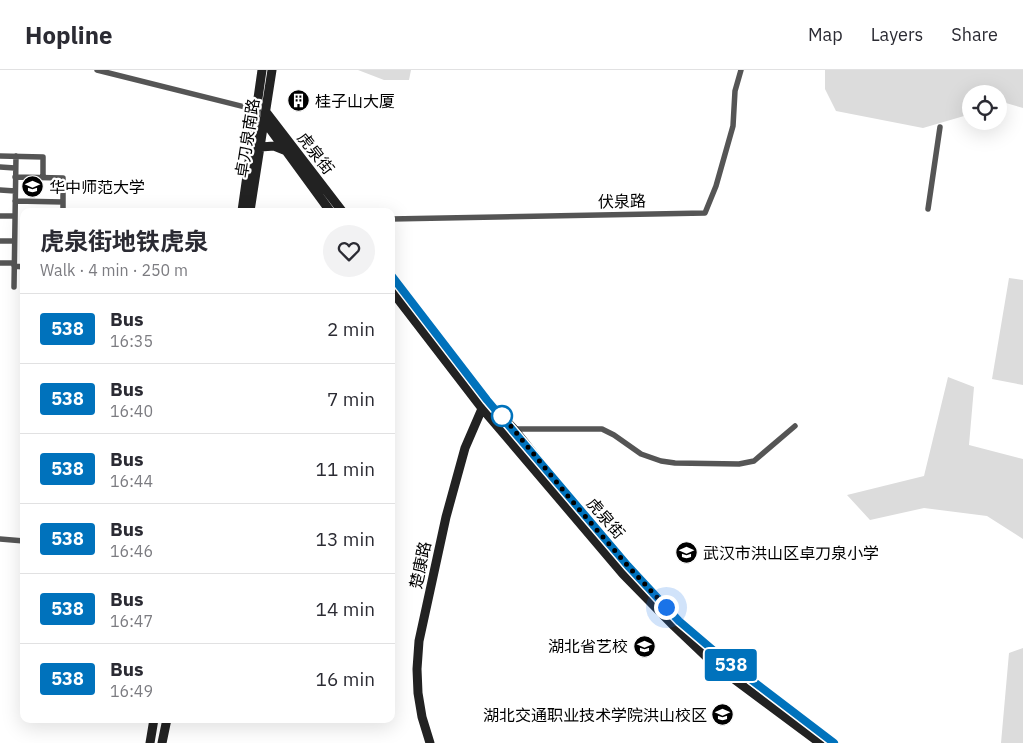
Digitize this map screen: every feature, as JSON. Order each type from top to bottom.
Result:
[{"type":"main road","name":"卓刀泉南路","points":[[251,208],[264,122],[262,111],[262,70]]},
{"type":"main road","name":"卓刀泉南路","points":[[243,208],[272,70]]},
{"type":"main road","name":"虎泉街","points":[[262,111],[340,208]]},
{"type":"main road","name":"虎泉街","points":[[264,122],[328,208]]},
{"type":"main road","points":[[261,147],[274,146],[284,150]]},
{"type":"main road","name":"虎泉街","points":[[395,281],[484,403],[514,429],[584,516],[679,621],[720,656],[834,743]]},
{"type":"main road","name":"虎泉街","points":[[395,295],[623,574],[715,665],[820,743]]},
{"type":"main road","name":"楚康路","points":[[430,743],[418,693],[416,669],[418,650],[446,517],[465,448],[484,403]]},
{"type":"main road","points":[[150,743],[153,723]]},
{"type":"main road","points":[[162,743],[166,723]]},
{"type":"street","points":[[97,70],[262,111]]},
{"type":"street","name":"伏泉路","points":[[395,219],[705,213],[716,186],[733,126],[736,87],[741,70]]},
{"type":"street","points":[[928,209],[940,127]]},
{"type":"street","points":[[0,156],[43,157],[43,177]]},
{"type":"street","points":[[14,287],[16,156]]},
{"type":"street","points":[[0,167],[15,168]]},
{"type":"street","points":[[15,177],[63,178],[63,208]]},
{"type":"street","points":[[0,190],[15,191]]},
{"type":"street","points":[[15,201],[63,202]]},
{"type":"street","points":[[0,216],[15,216]]},
{"type":"street","points":[[0,241],[14,241]]},
{"type":"street","points":[[0,263],[20,266]]},
{"type":"street","points":[[514,429],[602,429],[641,454],[662,461],[738,464],[754,461],[795,426]]},
{"type":"street","points":[[0,539],[20,540]]},
{"type":"shaded area","points":[[358,70],[411,70],[409,80],[384,80]]},
{"type":"shaded area","points":[[825,70],[1023,70],[1023,108],[1007,103],[1007,85],[962,85],[962,117],[923,128],[836,111],[825,89]]},
{"type":"shaded area","points":[[1009,278],[1023,280],[1023,385],[992,379]]},
{"type":"shaded area","points":[[948,377],[974,387],[969,445],[1023,459],[1023,539],[987,516],[924,508],[870,520],[847,495],[924,476]]},
{"type":"shaded area","points":[[1023,648],[1023,743],[1001,743],[1009,653]]},
{"type":"bus line","name":"538","points":[[395,280],[487,400],[514,429],[628,566],[679,621],[720,656],[834,743]]},
{"type":"place","name":"桂子山大厦","points":[[299,101]]},
{"type":"place","name":"华中师范大学","points":[[33,187]]},
{"type":"place","name":"武汉市洪山区卓刀泉小学","points":[[687,553]]},
{"type":"place","name":"湖北省艺校","points":[[644,646]]},
{"type":"place","name":"湖北交通职业技术学院洪山校区","points":[[723,715]]},
{"type":"route","points":[[502,416],[501,414],[572,501],[666,607]]}]
